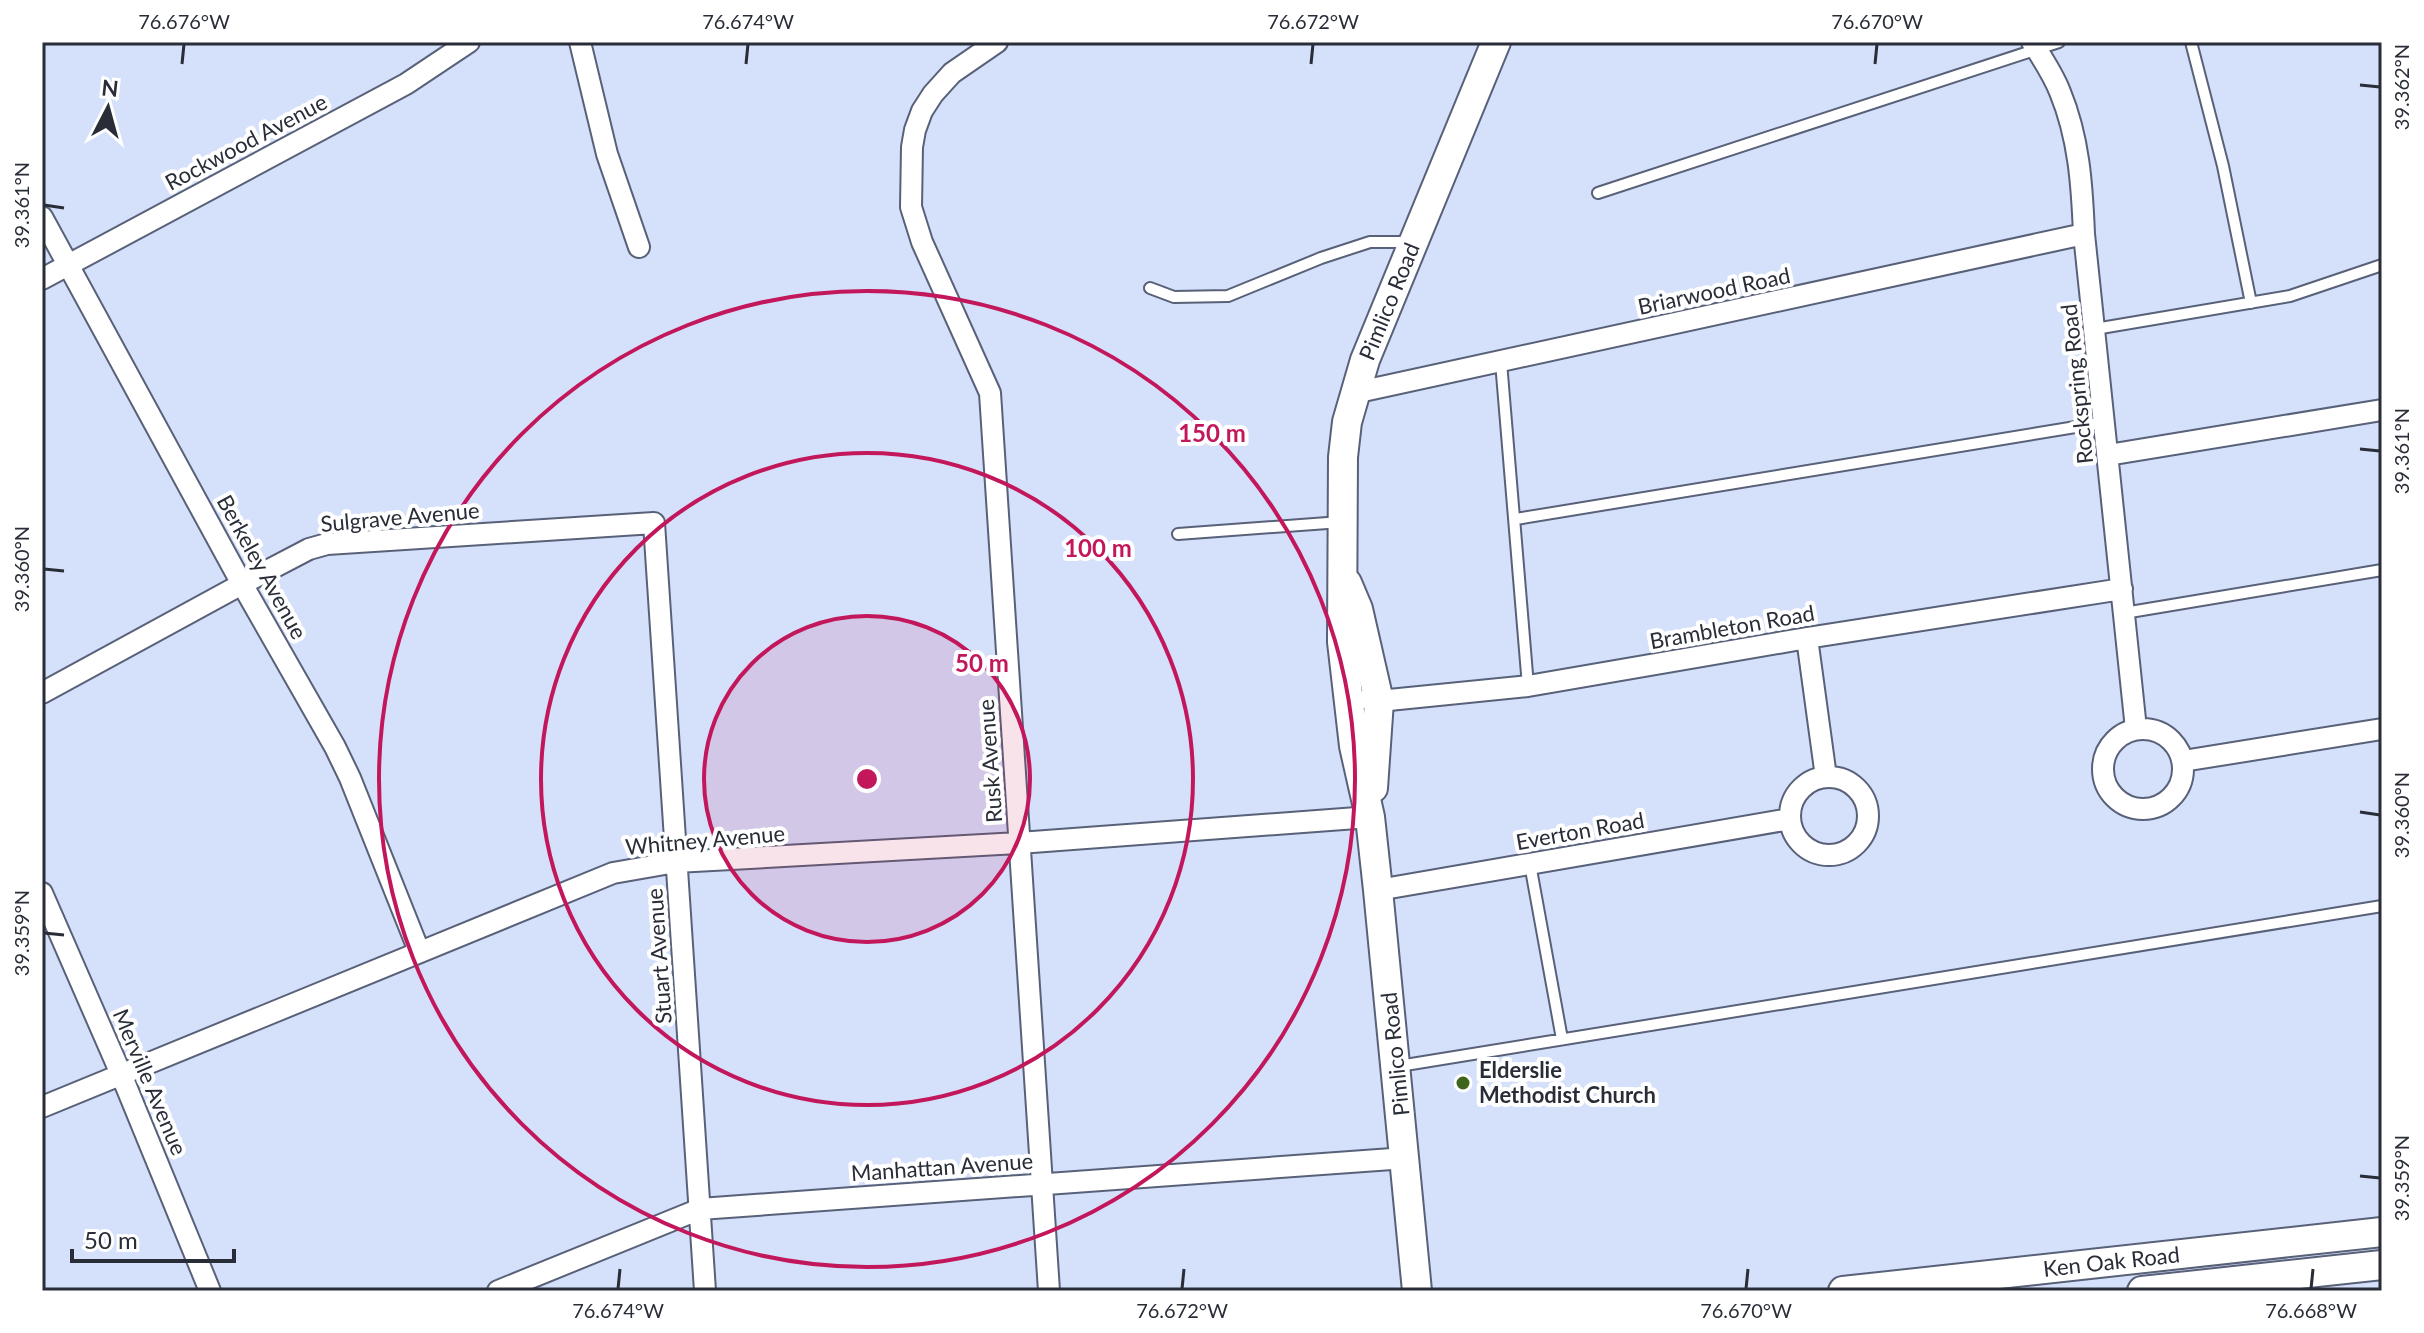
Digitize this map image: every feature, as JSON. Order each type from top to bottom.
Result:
[{"type":"street","name":"Rockwood Avenue","points":[[42,279],[406,84],[469,42]]},
{"type":"street","points":[[580,42],[607,154],[639,247]]},
{"type":"street","name":"Rusk Avenue","points":[[997,42],[952,73],[928,103],[915,130],[910,172],[911,207],[922,242],[990,393],[1049,1291]]},
{"type":"street","name":"Pimlico Road","points":[[1417,1291],[1370,817],[1354,746],[1341,628],[1343,457],[1354,393],[1496,42]]},
{"type":"street","name":"Rockspring Road","points":[[2035,46],[2059,88],[2076,143],[2081,172],[2084,234],[2136,729]]},
{"type":"street","name":"Berkeley Avenue","points":[[42,217],[350,778],[419,951]]},
{"type":"street","name":"Briarwood Road","points":[[1354,393],[2084,234]]},
{"type":"street","points":[[2108,455],[2382,410]]},
{"type":"street","name":"Sulgrave Avenue","points":[[42,693],[242,584],[309,549],[327,544],[654,523]]},
{"type":"street","name":"Stuart Avenue","points":[[654,523],[705,1291]]},
{"type":"street","name":"Pimlico Road","points":[[1344,576],[1358,609],[1379,701],[1370,817]]},
{"type":"street","name":"Brambleton Road","points":[[1349,695],[1379,701],[1528,686],[1807,638],[2122,589]]},
{"type":"street","points":[[1807,638],[1826,777]]},
{"type":"street","points":[[2136,729],[2167,736],[2176,744],[2183,761],[2182,782],[2175,794],[2165,804],[2150,809],[2124,805],[2106,786],[2103,774],[2104,758],[2118,738],[2136,729]]},
{"type":"street","points":[[2183,761],[2382,729]]},
{"type":"street","points":[[1826,777],[1849,782],[1864,797],[1868,813],[1868,824],[1861,839],[1845,852],[1828,855],[1812,851],[1800,842],[1790,819],[1793,801],[1802,788],[1813,780],[1826,777]]},
{"type":"street","name":"Whitney Avenue","points":[[42,1107],[613,873],[676,862],[1019,843],[1370,817]]},
{"type":"street","name":"Everton Road","points":[[1378,890],[1790,819]]},
{"type":"street","name":"Merville Avenue","points":[[42,893],[210,1291]]},
{"type":"street","name":"Manhattan Avenue","points":[[498,1291],[700,1209],[1406,1158]]},
{"type":"street","name":"Ken Oak Road","points":[[1843,1291],[2382,1232]]},
{"type":"street","name":"Ken Oak Road","points":[[2142,1291],[2382,1265]]},
{"type":"lane","points":[[1598,193],[2035,46],[2059,42]]},
{"type":"lane","points":[[2191,42],[2223,166],[2251,303]]},
{"type":"lane","points":[[1150,288],[1174,297],[1228,296],[1321,258],[1370,242],[1413,242]]},
{"type":"lane","points":[[2095,329],[2290,296],[2382,265]]},
{"type":"lane","points":[[1501,362],[1528,686]]},
{"type":"lane","points":[[1516,519],[2106,422]]},
{"type":"lane","points":[[1178,534],[1343,522]]},
{"type":"lane","points":[[2124,613],[2382,570]]},
{"type":"lane","points":[[1530,864],[1562,1039]]},
{"type":"lane","points":[[1397,1066],[2382,906]]},
{"type":"place","name":"Elderslie Methodist Church","points":[[1463,1083]]}]
